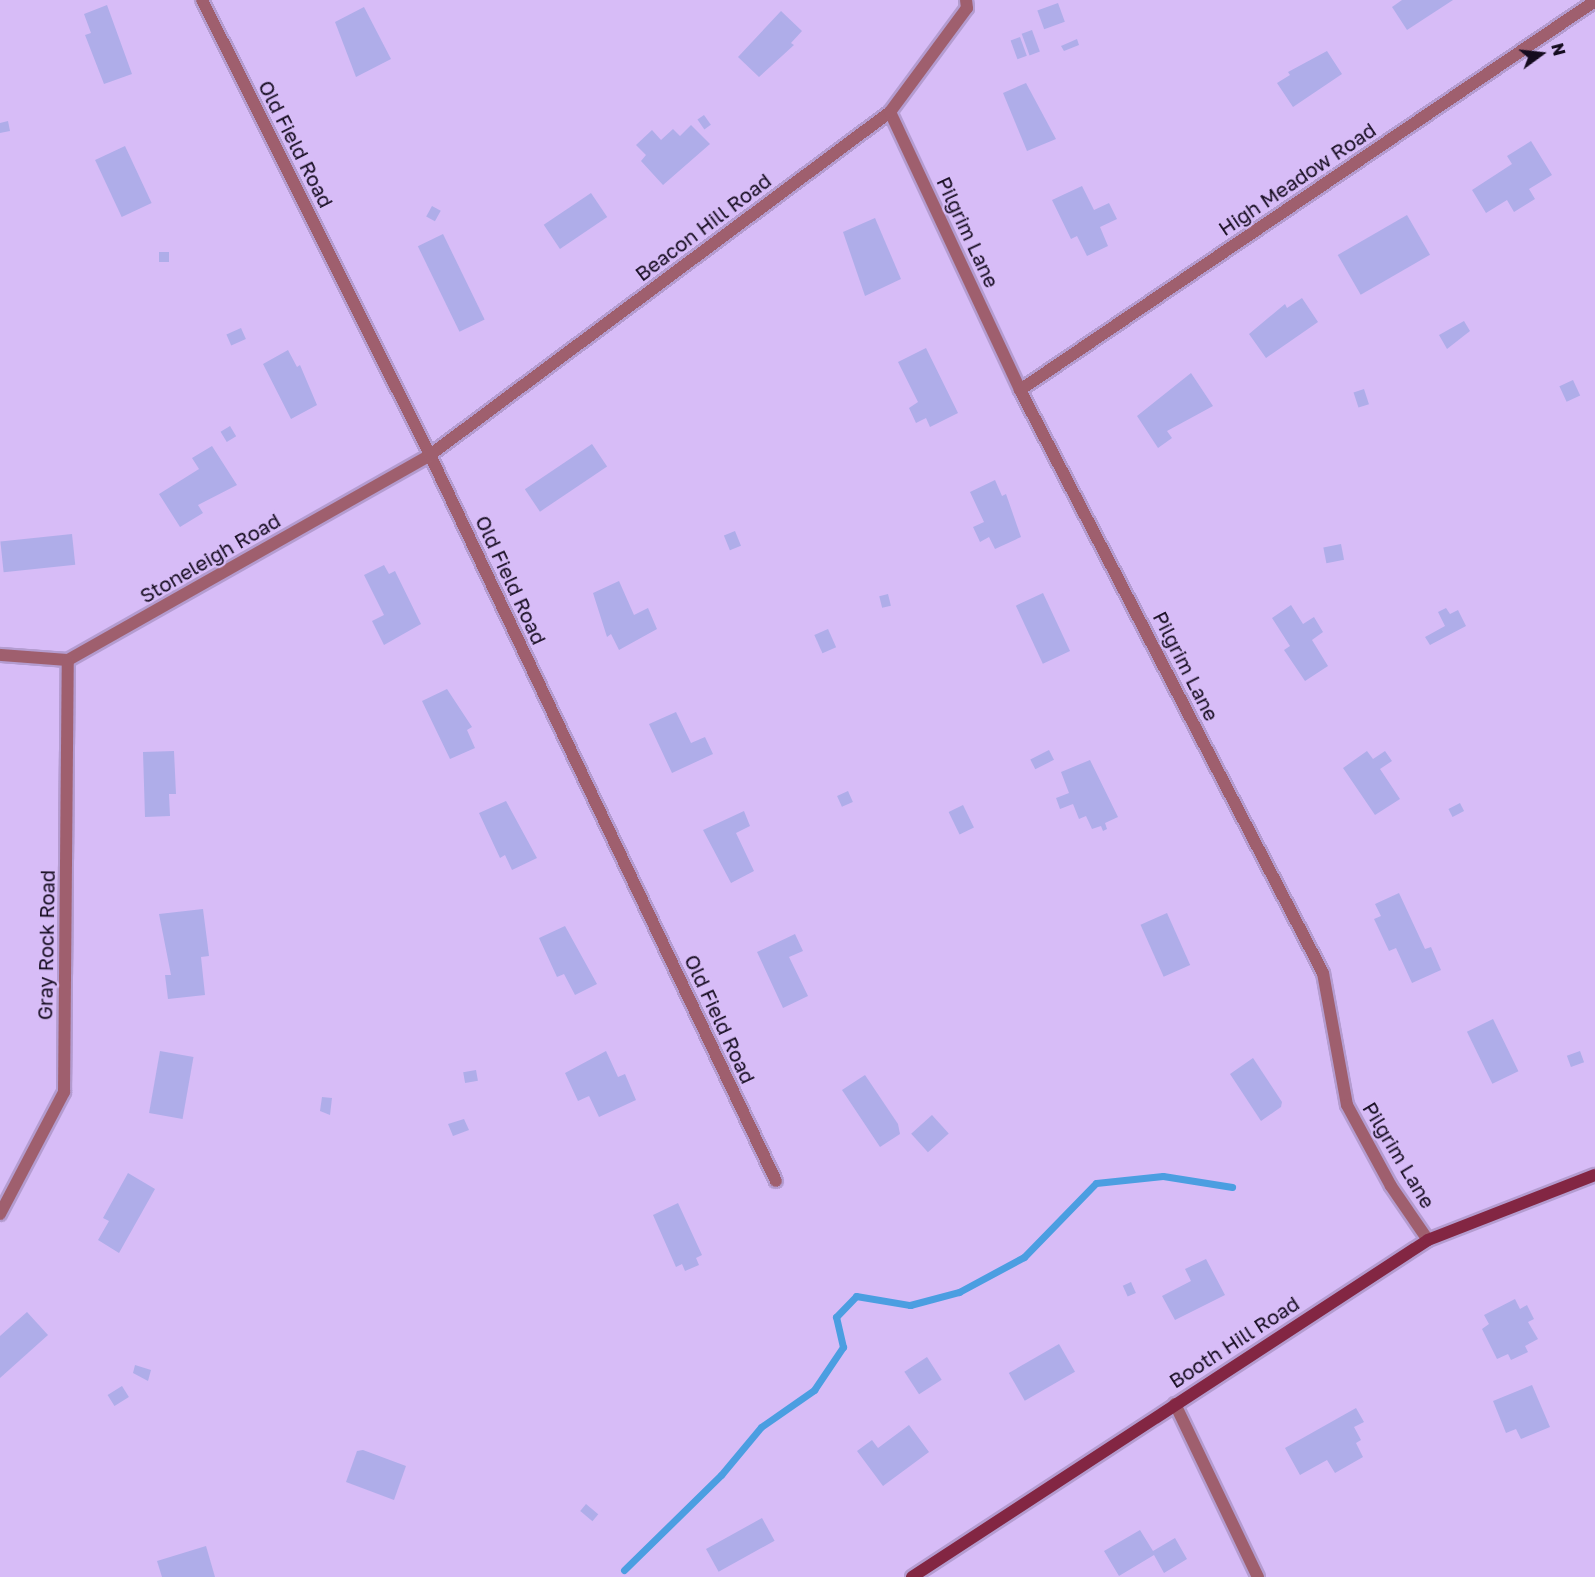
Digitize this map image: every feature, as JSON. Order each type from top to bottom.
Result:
[{"type":"street","name":"Old Field Road","points":[[202,0],[430,455],[776,1181]]},
{"type":"street","name":"Beacon Hill Road","points":[[430,455],[890,112],[967,8],[966,0]]},
{"type":"street","name":"High Meadow Road","points":[[1020,390],[1595,1]]},
{"type":"street","name":"Pilgrim Lane","points":[[890,112],[1020,390],[1323,973],[1347,1106],[1391,1186],[1428,1240]]},
{"type":"street","name":"Stoneleigh Road","points":[[68,660],[430,455]]},
{"type":"street","points":[[0,655],[68,660]]},
{"type":"street","name":"Gray Rock Road","points":[[0,1214],[64,1092],[68,660]]},
{"type":"street","name":"Booth Hill Road","points":[[912,1577],[1428,1240],[1595,1175]]},
{"type":"street","points":[[1175,1404],[1258,1577]]},
{"type":"building","points":[[1402,0],[1453,0],[1407,30],[1392,7]]},
{"type":"building","points":[[1058,3],[1065,22],[1044,29],[1037,11]]},
{"type":"building","points":[[107,5],[132,74],[104,84],[85,35],[91,33],[84,14]]},
{"type":"building","points":[[364,7],[391,59],[356,77],[335,22]]},
{"type":"building","points":[[781,11],[802,31],[791,43],[794,45],[759,77],[738,57]]},
{"type":"building","points":[[1032,30],[1040,52],[1030,55],[1022,34]]},
{"type":"building","points":[[1020,37],[1027,56],[1017,59],[1011,40]]},
{"type":"building","points":[[1077,39],[1079,45],[1064,51],[1061,46]]},
{"type":"building","points":[[1327,51],[1342,74],[1293,107],[1277,83],[1290,75],[1288,72]]},
{"type":"building","points":[[1026,83],[1056,139],[1027,151],[1003,93]]},
{"type":"building","points":[[704,115],[711,125],[704,129],[697,120]]},
{"type":"building","points":[[8,121],[10,131],[0,133],[0,123]]},
{"type":"building","points":[[691,125],[710,144],[663,185],[641,161],[646,155],[636,145],[652,130],[661,140],[673,129],[680,136]]},
{"type":"building","points":[[1531,141],[1552,175],[1529,189],[1535,199],[1514,212],[1507,200],[1486,213],[1472,190],[1512,164],[1507,156]]},
{"type":"building","points":[[125,146],[152,203],[122,217],[95,160]]},
{"type":"building","points":[[1082,186],[1094,210],[1109,203],[1117,219],[1100,227],[1108,246],[1087,256],[1077,236],[1071,239],[1052,200]]},
{"type":"building","points":[[591,193],[607,217],[560,249],[544,225]]},
{"type":"building","points":[[432,206],[441,211],[435,221],[426,216]]},
{"type":"building","points":[[1407,215],[1430,255],[1361,295],[1338,255]]},
{"type":"building","points":[[875,218],[901,279],[865,296],[843,232]]},
{"type":"building","points":[[443,234],[485,319],[459,332],[418,246]]},
{"type":"building","points":[[159,252],[169,252],[169,262],[159,262]]},
{"type":"building","points":[[1302,298],[1318,322],[1266,358],[1249,334],[1285,304],[1287,308]]},
{"type":"building","points":[[1464,321],[1470,331],[1447,349],[1439,335]]},
{"type":"building","points":[[241,328],[246,339],[231,345],[226,335]]},
{"type":"building","points":[[926,348],[958,413],[930,427],[926,418],[916,423],[909,408],[918,402],[898,362]]},
{"type":"building","points":[[288,350],[297,367],[300,365],[317,405],[291,419],[263,364]]},
{"type":"building","points":[[1191,373],[1213,406],[1167,431],[1172,438],[1158,448],[1137,416]]},
{"type":"building","points":[[1573,380],[1580,395],[1567,402],[1559,386]]},
{"type":"building","points":[[1364,389],[1369,404],[1358,408],[1354,392]]},
{"type":"building","points":[[230,426],[236,436],[227,442],[221,432]]},
{"type":"building","points":[[592,444],[607,466],[540,512],[525,489]]},
{"type":"building","points":[[212,446],[237,485],[198,505],[203,513],[180,527],[159,494],[199,469],[192,458]]},
{"type":"building","points":[[995,480],[1002,496],[1006,494],[1021,537],[995,549],[989,537],[980,542],[973,527],[984,522],[970,492]]},
{"type":"building","points":[[735,531],[741,546],[730,550],[724,535]]},
{"type":"building","points":[[72,534],[75,565],[4,572],[0,542]]},
{"type":"building","points":[[1341,544],[1344,560],[1326,563],[1323,547]]},
{"type":"building","points":[[384,565],[389,574],[395,571],[421,624],[384,645],[372,621],[384,615],[364,575]]},
{"type":"building","points":[[619,581],[634,615],[648,608],[657,629],[619,650],[611,634],[607,637],[593,593]]},
{"type":"building","points":[[1043,593],[1070,651],[1043,664],[1016,606]]},
{"type":"building","points":[[888,594],[891,606],[882,608],[879,596]]},
{"type":"building","points":[[1291,605],[1303,624],[1314,617],[1323,632],[1312,640],[1328,666],[1305,681],[1284,650],[1290,646],[1272,618]]},
{"type":"building","points":[[1446,608],[1450,614],[1458,610],[1466,626],[1430,645],[1425,637],[1445,626],[1438,612]]},
{"type":"building","points":[[828,629],[836,647],[822,653],[814,635]]},
{"type":"building","points":[[447,689],[472,727],[467,730],[475,748],[450,759],[422,701]]},
{"type":"building","points":[[676,712],[691,743],[705,737],[713,754],[672,773],[649,724]]},
{"type":"building","points":[[1049,750],[1054,760],[1035,769],[1030,760]]},
{"type":"building","points":[[174,751],[176,794],[169,794],[170,816],[145,817],[143,752]]},
{"type":"building","points":[[1367,751],[1373,759],[1385,751],[1392,761],[1380,769],[1400,799],[1375,815],[1343,768]]},
{"type":"building","points":[[1090,760],[1118,817],[1105,823],[1107,829],[1103,831],[1101,826],[1092,829],[1086,816],[1079,819],[1073,804],[1060,809],[1056,798],[1069,793],[1061,772]]},
{"type":"building","points":[[848,791],[853,802],[842,807],[837,796]]},
{"type":"building","points":[[506,801],[537,858],[512,870],[505,855],[500,858],[479,813]]},
{"type":"building","points":[[1460,803],[1464,811],[1453,817],[1448,809]]},
{"type":"building","points":[[963,805],[974,827],[960,834],[949,812]]},
{"type":"building","points":[[744,811],[750,826],[736,833],[754,871],[731,883],[703,830]]},
{"type":"building","points":[[1399,893],[1425,949],[1431,947],[1441,970],[1412,983],[1396,948],[1389,951],[1374,919],[1381,916],[1375,904]]},
{"type":"building","points":[[203,909],[209,956],[201,957],[205,995],[168,999],[165,975],[171,975],[159,914]]},
{"type":"building","points":[[1167,913],[1190,965],[1164,977],[1141,925]]},
{"type":"building","points":[[565,926],[597,984],[575,995],[564,974],[557,977],[539,938]]},
{"type":"building","points":[[795,934],[803,951],[789,957],[808,996],[783,1008],[757,952]]},
{"type":"building","points":[[1493,1019],[1518,1071],[1492,1084],[1467,1032]]},
{"type":"building","points":[[160,1051],[193,1057],[183,1119],[149,1113]]},
{"type":"building","points":[[606,1051],[618,1077],[625,1074],[636,1100],[599,1117],[589,1096],[578,1101],[565,1073]]},
{"type":"building","points":[[1580,1051],[1584,1062],[1571,1067],[1567,1056]]},
{"type":"building","points":[[1253,1058],[1282,1102],[1281,1107],[1261,1121],[1230,1074]]},
{"type":"building","points":[[476,1070],[478,1081],[465,1083],[463,1072]]},
{"type":"building","points":[[865,1075],[898,1124],[900,1134],[880,1147],[842,1090]]},
{"type":"building","points":[[322,1097],[332,1098],[330,1115],[320,1111]]},
{"type":"building","points":[[932,1115],[949,1134],[928,1152],[911,1134]]},
{"type":"building","points":[[464,1119],[469,1130],[453,1136],[448,1124]]},
{"type":"building","points":[[128,1173],[155,1189],[119,1253],[98,1240],[109,1221],[103,1218]]},
{"type":"building","points":[[678,1203],[702,1255],[696,1258],[699,1265],[685,1271],[682,1264],[676,1267],[653,1215]]},
{"type":"building","points":[[1206,1259],[1225,1295],[1175,1320],[1162,1296],[1191,1281],[1185,1269]]},
{"type":"building","points":[[1131,1282],[1136,1293],[1128,1297],[1123,1286]]},
{"type":"building","points":[[1515,1299],[1520,1309],[1527,1305],[1534,1319],[1528,1322],[1538,1339],[1525,1346],[1528,1352],[1511,1360],[1508,1354],[1497,1359],[1482,1329],[1489,1324],[1484,1315]]},
{"type":"building","points":[[27,1312],[48,1335],[0,1378],[0,1336]]},
{"type":"building","points":[[1059,1344],[1075,1372],[1025,1401],[1009,1373]]},
{"type":"building","points":[[927,1357],[942,1380],[919,1394],[904,1372]]},
{"type":"building","points":[[135,1365],[151,1370],[148,1381],[133,1373]]},
{"type":"building","points":[[1532,1385],[1550,1427],[1521,1439],[1516,1429],[1506,1433],[1493,1401]]},
{"type":"building","points":[[122,1386],[129,1397],[114,1406],[108,1395]]},
{"type":"building","points":[[1356,1408],[1364,1422],[1354,1427],[1361,1440],[1356,1443],[1363,1457],[1335,1473],[1327,1460],[1300,1475],[1285,1448]]},
{"type":"building","points":[[909,1425],[929,1452],[883,1486],[857,1451],[872,1440],[878,1448]]},
{"type":"building","points":[[363,1450],[406,1466],[394,1500],[346,1482],[357,1451]]},
{"type":"building","points":[[586,1504],[598,1514],[592,1521],[580,1511]]},
{"type":"building","points":[[762,1518],[775,1541],[719,1572],[706,1549]]},
{"type":"building","points":[[1140,1530],[1153,1551],[1175,1538],[1187,1559],[1164,1573],[1154,1555],[1119,1576],[1104,1551]]},
{"type":"building","points":[[206,1546],[215,1577],[162,1577],[157,1561]]},
{"type":"waterway","points":[[624,1570],[721,1475],[761,1427],[814,1390],[843,1347],[836,1317],[856,1296],[910,1305],[959,1292],[1024,1257],[1096,1183],[1163,1176],[1232,1187]]}]
